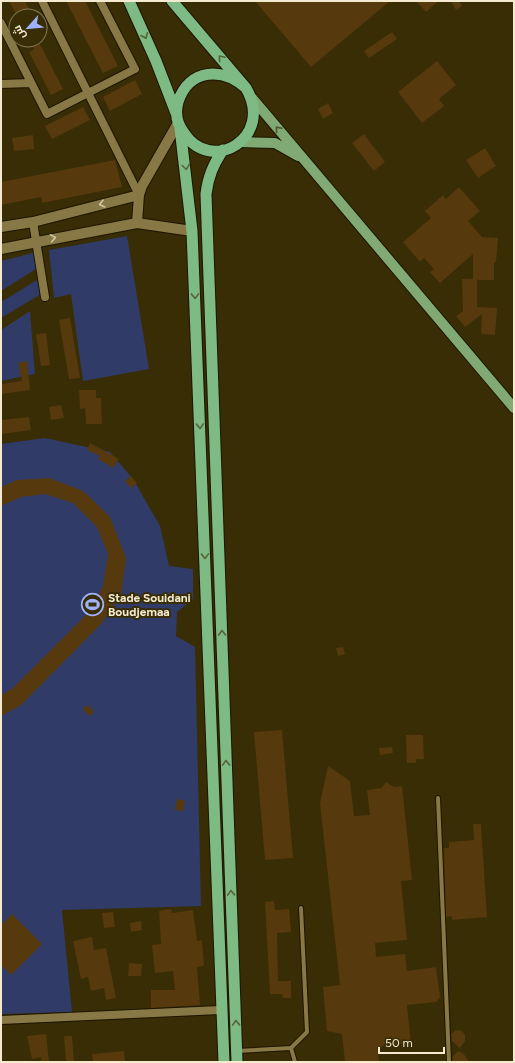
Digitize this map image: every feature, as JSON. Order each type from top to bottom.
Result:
[{"type":"highway","points":[[129,1],[156,61],[178,122],[187,139],[198,147],[210,151],[223,150],[240,142],[248,133],[253,122],[254,110],[252,98],[246,88],[172,1]]},
{"type":"highway","points":[[224,1062],[220,1010],[192,232],[178,122],[178,103],[183,91],[191,82],[201,76],[213,73],[226,74],[237,80],[246,88]]},
{"type":"highway","points":[[223,150],[214,163],[208,177],[206,194],[237,1056]]},
{"type":"main road","points":[[252,98],[514,408]]},
{"type":"main road","points":[[240,142],[275,144],[304,158]]},
{"type":"street","points":[[42,1],[139,195]]},
{"type":"street","points":[[1,23],[47,114],[135,69],[100,1]]},
{"type":"street","points":[[1,84],[31,83]]},
{"type":"street","points":[[137,223],[139,195],[142,186],[178,122]]},
{"type":"street","points":[[1,227],[33,222],[139,195]]},
{"type":"street","points":[[33,222],[45,297]]},
{"type":"street","points":[[1,249],[137,223],[192,232]]},
{"type":"street","points":[[1,1020],[220,1010]]},
{"type":"lane","points":[[438,798],[449,1062]]},
{"type":"lane","points":[[237,1056],[291,1048],[308,1032],[301,908]]},
{"type":"lane","points":[[291,1048],[295,1062]]},
{"type":"shaded area","points":[[127,236],[149,369],[83,381],[71,294],[54,298],[49,250]]},
{"type":"shaded area","points":[[37,252],[39,267],[1,291],[1,261]]},
{"type":"shaded area","points":[[37,280],[41,294],[1,318],[1,302]]},
{"type":"shaded area","points":[[30,311],[35,374],[1,381],[1,330]]},
{"type":"shaded area","points":[[45,438],[110,452],[133,479],[160,526],[169,566],[193,569],[193,599],[177,612],[176,636],[195,647],[201,906],[62,910],[72,1012],[1,1014],[1,444]]},
{"type":"building","points":[[9,1],[25,1],[29,8],[13,8]]},
{"type":"building","points":[[66,1],[85,1],[118,66],[103,73]]},
{"type":"building","points":[[255,1],[390,1],[311,67]]},
{"type":"building","points":[[416,1],[438,1],[426,12]]},
{"type":"building","points":[[451,1],[459,1],[462,6],[456,10]]},
{"type":"building","points":[[392,32],[397,39],[369,58],[364,51]]},
{"type":"building","points":[[42,48],[63,89],[51,95],[29,52],[34,49]]},
{"type":"building","points":[[437,61],[456,85],[439,99],[444,106],[422,123],[398,92]]},
{"type":"building","points":[[135,80],[142,94],[110,111],[103,97]]},
{"type":"building","points":[[328,103],[333,113],[323,119],[318,109]]},
{"type":"building","points":[[83,107],[90,120],[52,139],[45,126]]},
{"type":"building","points":[[364,134],[385,162],[374,171],[352,143]]},
{"type":"building","points":[[33,135],[34,149],[14,151],[12,138]]},
{"type":"building","points":[[485,148],[496,166],[478,178],[466,160]]},
{"type":"building","points":[[115,160],[122,187],[42,203],[41,197],[1,205],[1,182]]},
{"type":"building","points":[[459,187],[480,211],[468,221],[482,237],[498,238],[496,262],[494,262],[494,280],[477,280],[477,307],[497,308],[495,335],[481,334],[482,314],[465,327],[456,316],[463,311],[462,279],[473,279],[473,254],[440,283],[430,272],[434,269],[424,258],[420,262],[403,242],[431,218],[425,211],[443,195],[446,199]]},
{"type":"building","points":[[70,318],[80,378],[69,379],[59,320]]},
{"type":"building","points":[[46,333],[50,365],[41,366],[36,334]]},
{"type":"building","points":[[27,361],[30,390],[1,394],[1,384],[22,381],[18,363]]},
{"type":"building","points":[[79,390],[96,390],[96,398],[101,398],[102,424],[86,424],[85,408],[80,409]]},
{"type":"building","points":[[61,405],[64,418],[51,420],[49,407]]},
{"type":"building","points":[[29,417],[31,430],[1,434],[1,420]]},
{"type":"building","points":[[90,443],[119,459],[113,468],[98,459],[100,456],[87,450]]},
{"type":"building","points":[[131,476],[137,483],[131,488],[125,481]]},
{"type":"building","points":[[49,478],[83,491],[110,517],[126,558],[121,595],[100,625],[21,705],[1,716],[1,695],[12,689],[90,611],[103,586],[108,554],[97,527],[73,503],[45,494],[21,497],[1,506],[1,487],[17,480]]},
{"type":"building","points":[[343,647],[345,654],[338,656],[336,648]]},
{"type":"building","points":[[88,705],[94,712],[89,716],[83,709]]},
{"type":"building","points":[[282,730],[293,858],[265,860],[254,732]]},
{"type":"building","points":[[406,735],[423,735],[424,759],[416,759],[416,763],[407,763]]},
{"type":"building","points":[[392,747],[393,753],[380,755],[379,748]]},
{"type":"building","points":[[328,766],[350,781],[354,816],[370,815],[367,790],[382,788],[386,782],[394,787],[402,786],[412,880],[401,881],[407,940],[375,943],[376,957],[405,954],[407,971],[436,967],[440,997],[436,1002],[407,1005],[411,1043],[377,1047],[379,1062],[345,1062],[342,1034],[327,1031],[323,987],[340,985],[320,803]]},
{"type":"building","points":[[177,799],[185,801],[183,811],[175,810]]},
{"type":"building","points":[[473,824],[481,824],[487,917],[452,920],[452,916],[446,917],[444,848],[449,848],[449,842],[474,840]]},
{"type":"building","points":[[274,901],[275,910],[289,909],[291,932],[277,933],[278,981],[291,981],[291,998],[283,998],[282,994],[270,994],[265,902]]},
{"type":"building","points":[[171,909],[172,913],[193,910],[197,941],[202,940],[204,966],[197,967],[200,1005],[151,1008],[151,990],[175,990],[173,971],[155,973],[152,945],[161,944],[159,911]]},
{"type":"building","points":[[113,912],[115,927],[104,928],[102,913]]},
{"type":"building","points":[[12,914],[42,944],[11,975],[1,965],[1,925]]},
{"type":"building","points":[[141,921],[142,930],[131,932],[130,923]]},
{"type":"building","points":[[92,937],[94,950],[106,948],[116,998],[106,1000],[104,988],[91,991],[88,977],[81,979],[73,941]]},
{"type":"building","points":[[129,963],[142,964],[141,976],[128,976]]},
{"type":"building","points":[[456,1030],[462,1031],[465,1035],[465,1041],[460,1048],[452,1041],[451,1034]]},
{"type":"building","points":[[46,1034],[49,1062],[42,1062],[41,1057],[32,1059],[27,1036]]},
{"type":"building","points":[[64,1036],[72,1036],[74,1062],[66,1062]]},
{"type":"building","points":[[124,1051],[125,1062],[93,1062],[92,1054]]},
{"type":"building","points":[[458,1051],[464,1054],[469,1062],[452,1062],[453,1056]]},
{"type":"place","name":"Stade Souidani Boudjemaa","points":[[93,605]]}]
